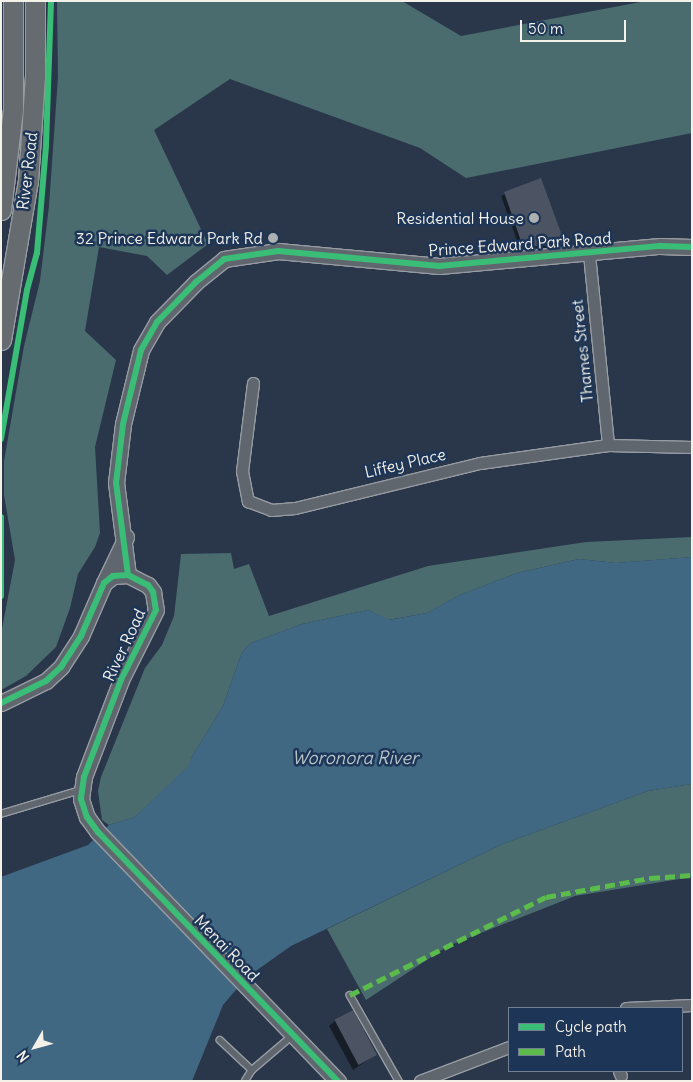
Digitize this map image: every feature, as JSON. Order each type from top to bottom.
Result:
[{"type":"main road","name":"River Road","points":[[1,210],[13,108],[13,1]]},
{"type":"main road","name":"River Road","points":[[1,340],[31,143],[35,1]]},
{"type":"street","name":"Prince Edward Park Road","points":[[128,575],[126,537],[116,483],[123,424],[141,350],[158,322],[196,282],[224,259],[278,251],[439,266],[589,254],[660,246],[692,247]]},
{"type":"street","name":"Thames Street","points":[[589,254],[608,445]]},
{"type":"street","name":"Liffey Place","points":[[253,383],[242,471],[248,501],[271,510],[295,508],[480,463],[608,445],[692,447]]},
{"type":"street","points":[[1,703],[46,680],[61,668],[81,636],[126,537]]},
{"type":"street","name":"River Road","points":[[81,790],[121,680],[156,610],[153,592],[126,537]]},
{"type":"street","points":[[104,582],[114,576],[128,575],[148,585]]},
{"type":"street","name":"Menai Road","points":[[81,790],[87,817],[98,832],[245,987],[338,1081]]},
{"type":"street","points":[[648,1007],[692,1005]]},
{"type":"street","points":[[420,1081],[508,1048]]},
{"type":"lane","points":[[1,814],[81,790]]},
{"type":"lane","points":[[350,994],[399,1081]]},
{"type":"lane","points":[[245,1081],[252,1070],[293,1035]]},
{"type":"lane","points":[[220,1040],[252,1070]]},
{"type":"green space","points":[[57,1],[402,1],[461,36],[646,1],[692,1],[692,133],[466,178],[420,148],[230,79],[154,130],[208,244],[167,275],[147,256],[99,247],[85,331],[116,360],[95,447],[100,533],[95,547],[78,574],[70,608],[56,647],[26,676],[1,690],[1,634],[15,560],[4,495],[4,461],[24,346],[40,281],[49,206],[58,77]]},
{"type":"green space","points":[[692,537],[692,557],[616,563],[579,559],[517,573],[460,595],[427,613],[388,620],[368,610],[302,624],[251,643],[242,652],[223,706],[191,758],[191,764],[135,817],[109,825],[102,820],[98,791],[101,777],[145,668],[162,645],[174,616],[181,554],[231,553],[234,569],[249,564],[269,616],[428,566],[586,542]]},
{"type":"green space","points":[[692,784],[692,877],[575,896],[448,946],[366,1000],[327,929],[500,845],[648,791]]},
{"type":"water","name":"Woronora River","points":[[692,557],[692,784],[648,791],[500,845],[291,946],[246,978],[223,1005],[192,1081],[1,1081],[1,877],[88,845],[109,825],[135,817],[190,764],[191,758],[223,706],[242,652],[251,643],[302,624],[368,610],[389,620],[427,613],[460,595],[517,573],[579,559],[616,563]]},
{"type":"building","name":"Residential House","points":[[541,178],[565,244],[523,247],[504,192]]},
{"type":"building","points":[[353,1010],[377,1055],[358,1065],[334,1020]]},
{"type":"marked path","points":[[350,995],[546,897],[650,878],[692,875]]},
{"type":"cycle path","points":[[1,439],[27,290],[37,253],[46,145],[51,1]]},
{"type":"cycle path","points":[[128,575],[116,483],[123,424],[141,350],[157,322],[196,282],[224,259],[278,251],[439,266],[660,246],[692,247]]},
{"type":"cycle path","points":[[1,517],[1,596]]},
{"type":"cycle path","points":[[1,703],[46,681],[61,667],[81,636],[104,583],[113,576],[128,575],[148,585],[153,592],[156,610],[121,680],[84,777],[81,799],[87,817],[98,832],[338,1081]]},
{"type":"place","name":"Residential House","points":[[534,218]]},
{"type":"place","name":"32 Prince Edward Park Rd","points":[[273,238]]}]
